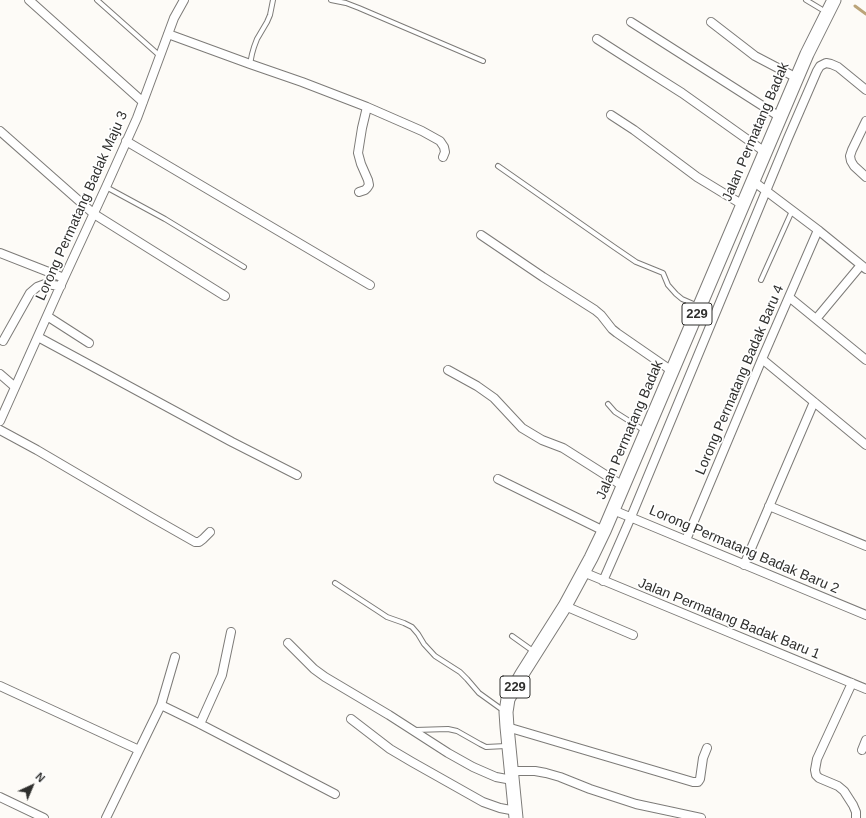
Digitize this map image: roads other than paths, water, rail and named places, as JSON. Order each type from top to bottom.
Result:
[{"type":"main road","name":"Jalan Permatang Badak","points":[[516,814],[508,746],[506,712],[508,699],[535,652],[565,606],[604,531],[807,54],[834,0]]},
{"type":"main road","name":"Jalan Permatang Badak","points":[[807,54],[823,4]]},
{"type":"street","points":[[30,0],[143,102]]},
{"type":"street","name":"Lorong Permatang Badak Maju 3","points":[[0,421],[106,187],[143,102],[174,18],[184,0]]},
{"type":"street","points":[[631,22],[780,117]]},
{"type":"street","points":[[711,22],[756,56],[797,78]]},
{"type":"street","points":[[168,34],[367,107],[440,141],[445,152],[443,157]]},
{"type":"street","points":[[597,40],[682,93],[765,152]]},
{"type":"street","points":[[603,581],[816,71],[820,66],[832,64],[838,67],[866,90]]},
{"type":"street","points":[[359,192],[365,190],[369,184],[358,153],[367,107]]},
{"type":"street","points":[[611,115],[634,130],[697,177],[743,205]]},
{"type":"street","points":[[866,121],[850,156],[851,162],[854,166],[866,177]]},
{"type":"street","points":[[0,131],[94,214],[225,296]]},
{"type":"street","points":[[126,141],[370,285]]},
{"type":"street","points":[[753,180],[863,267],[816,319]]},
{"type":"street","name":"Lorong Permatang Badak Baru 4","points":[[686,540],[818,230]]},
{"type":"street","points":[[481,235],[595,310],[617,333],[672,371]]},
{"type":"street","points":[[0,253],[62,282]]},
{"type":"street","points":[[3,341],[30,293],[37,286],[62,282]]},
{"type":"street","points":[[789,298],[866,360]]},
{"type":"street","points":[[47,316],[89,343]]},
{"type":"street","points":[[38,337],[232,442],[297,475]]},
{"type":"street","points":[[762,359],[866,445]]},
{"type":"street","points":[[448,370],[477,386],[494,398],[522,428],[542,440],[564,448],[623,486]]},
{"type":"street","points":[[0,374],[15,387]]},
{"type":"street","points":[[744,565],[814,402]]},
{"type":"street","points":[[0,430],[37,450],[150,518],[195,542],[199,542],[210,532]]},
{"type":"street","points":[[498,479],[604,531]]},
{"type":"street","points":[[769,506],[866,546]]},
{"type":"street","name":"Lorong Permatang Badak Baru 2","points":[[613,510],[866,615]]},
{"type":"street","name":"Jalan Permatang Badak Baru 1","points":[[583,572],[866,689]]},
{"type":"street","points":[[565,606],[633,635]]},
{"type":"street","points":[[200,724],[222,675],[231,632]]},
{"type":"street","points":[[288,643],[314,669],[325,677],[448,753],[473,767],[496,777],[535,771],[553,775],[636,804],[701,818]]},
{"type":"street","points":[[106,818],[162,705],[175,657]]},
{"type":"street","points":[[852,683],[817,759],[815,770],[816,775],[820,778],[838,786],[844,791],[856,812],[856,818]]},
{"type":"street","points":[[0,686],[139,750]]},
{"type":"street","points":[[162,705],[335,794]]},
{"type":"street","points":[[351,719],[390,749],[412,762],[484,802],[516,814]]},
{"type":"street","points":[[507,727],[693,782],[698,782],[700,779],[703,758],[707,748]]},
{"type":"street","points":[[862,750],[866,740]]},
{"type":"street","points":[[0,797],[38,817]]},
{"type":"lane","points":[[97,0],[160,56]]},
{"type":"lane","points":[[250,64],[254,47],[270,15],[272,0]]},
{"type":"lane","points":[[331,0],[346,3],[359,8],[483,61]]},
{"type":"lane","points":[[806,0],[823,4]]},
{"type":"lane","points":[[498,166],[636,262],[663,273],[668,285],[676,294],[682,299],[700,307]]},
{"type":"lane","points":[[106,187],[244,267]]},
{"type":"lane","points":[[761,280],[792,210]]},
{"type":"lane","points":[[608,404],[615,412],[646,432]]},
{"type":"lane","points":[[334,583],[378,611],[412,627],[435,656],[460,672],[480,694],[506,712]]},
{"type":"lane","points":[[512,636],[535,652]]},
{"type":"lane","points":[[413,730],[448,729],[457,731],[486,747],[508,746]]},
{"type":"waterway","points":[[855,6],[866,14]]}]
